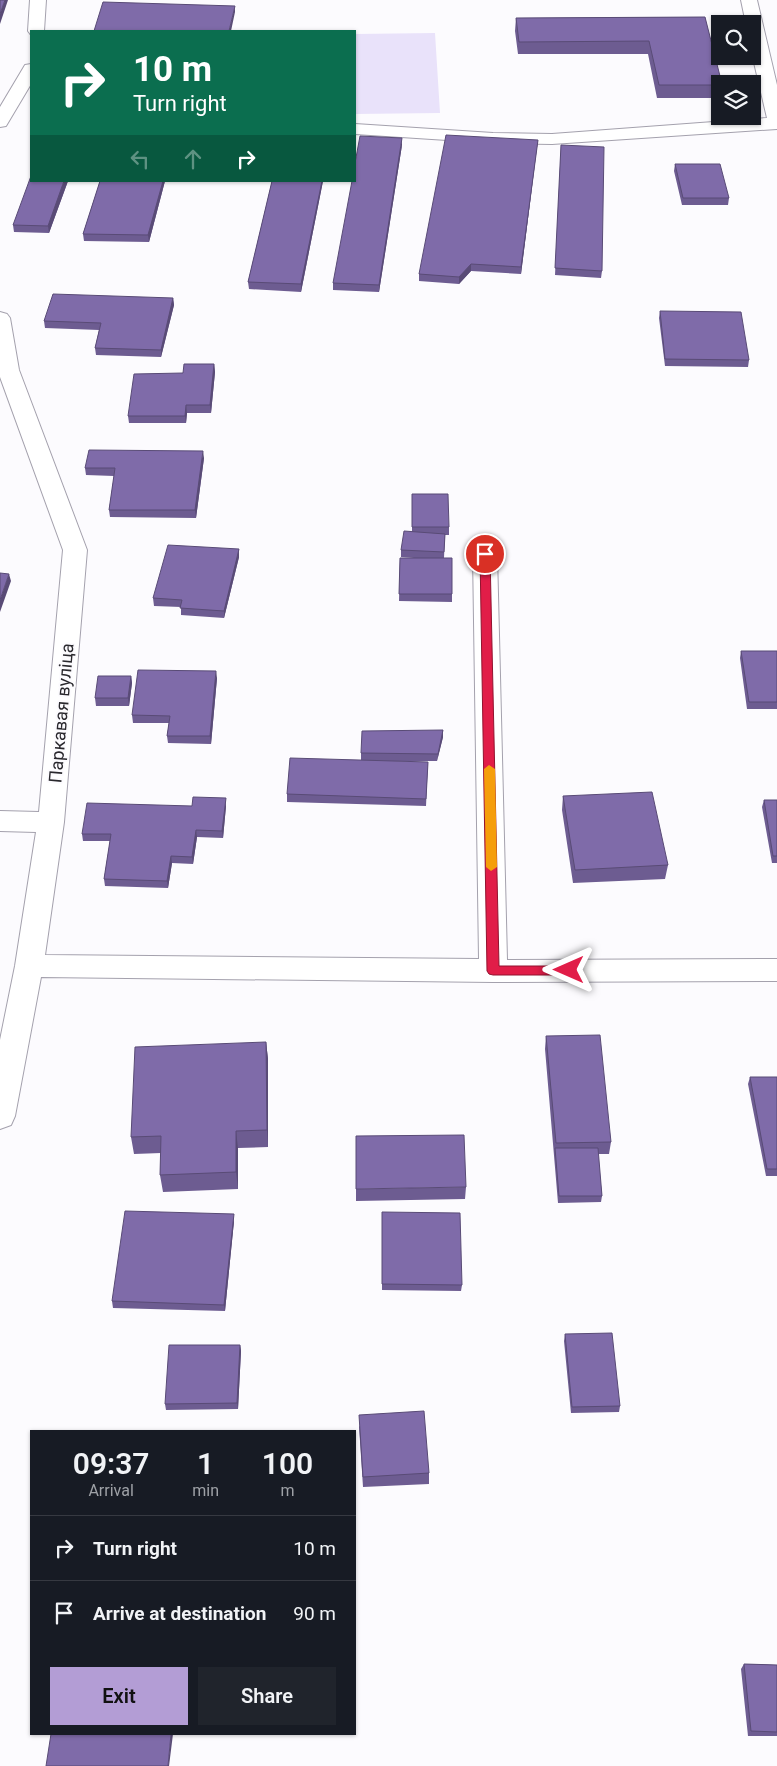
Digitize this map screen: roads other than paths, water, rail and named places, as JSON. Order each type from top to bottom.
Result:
[{"type":"street","points":[[36,30],[38,0]]},
{"type":"street","points":[[356,129],[492,138],[552,139],[777,124],[749,0]]},
{"type":"street","points":[[0,122],[30,71]]},
{"type":"street","name":"Паркавая вуліца","points":[[0,318],[8,370],[75,550],[51,822],[29,966],[0,1116]]},
{"type":"street","points":[[485,554],[493,971]]},
{"type":"street","points":[[0,821],[51,822]]},
{"type":"street","points":[[29,966],[493,971],[777,970]]}]
